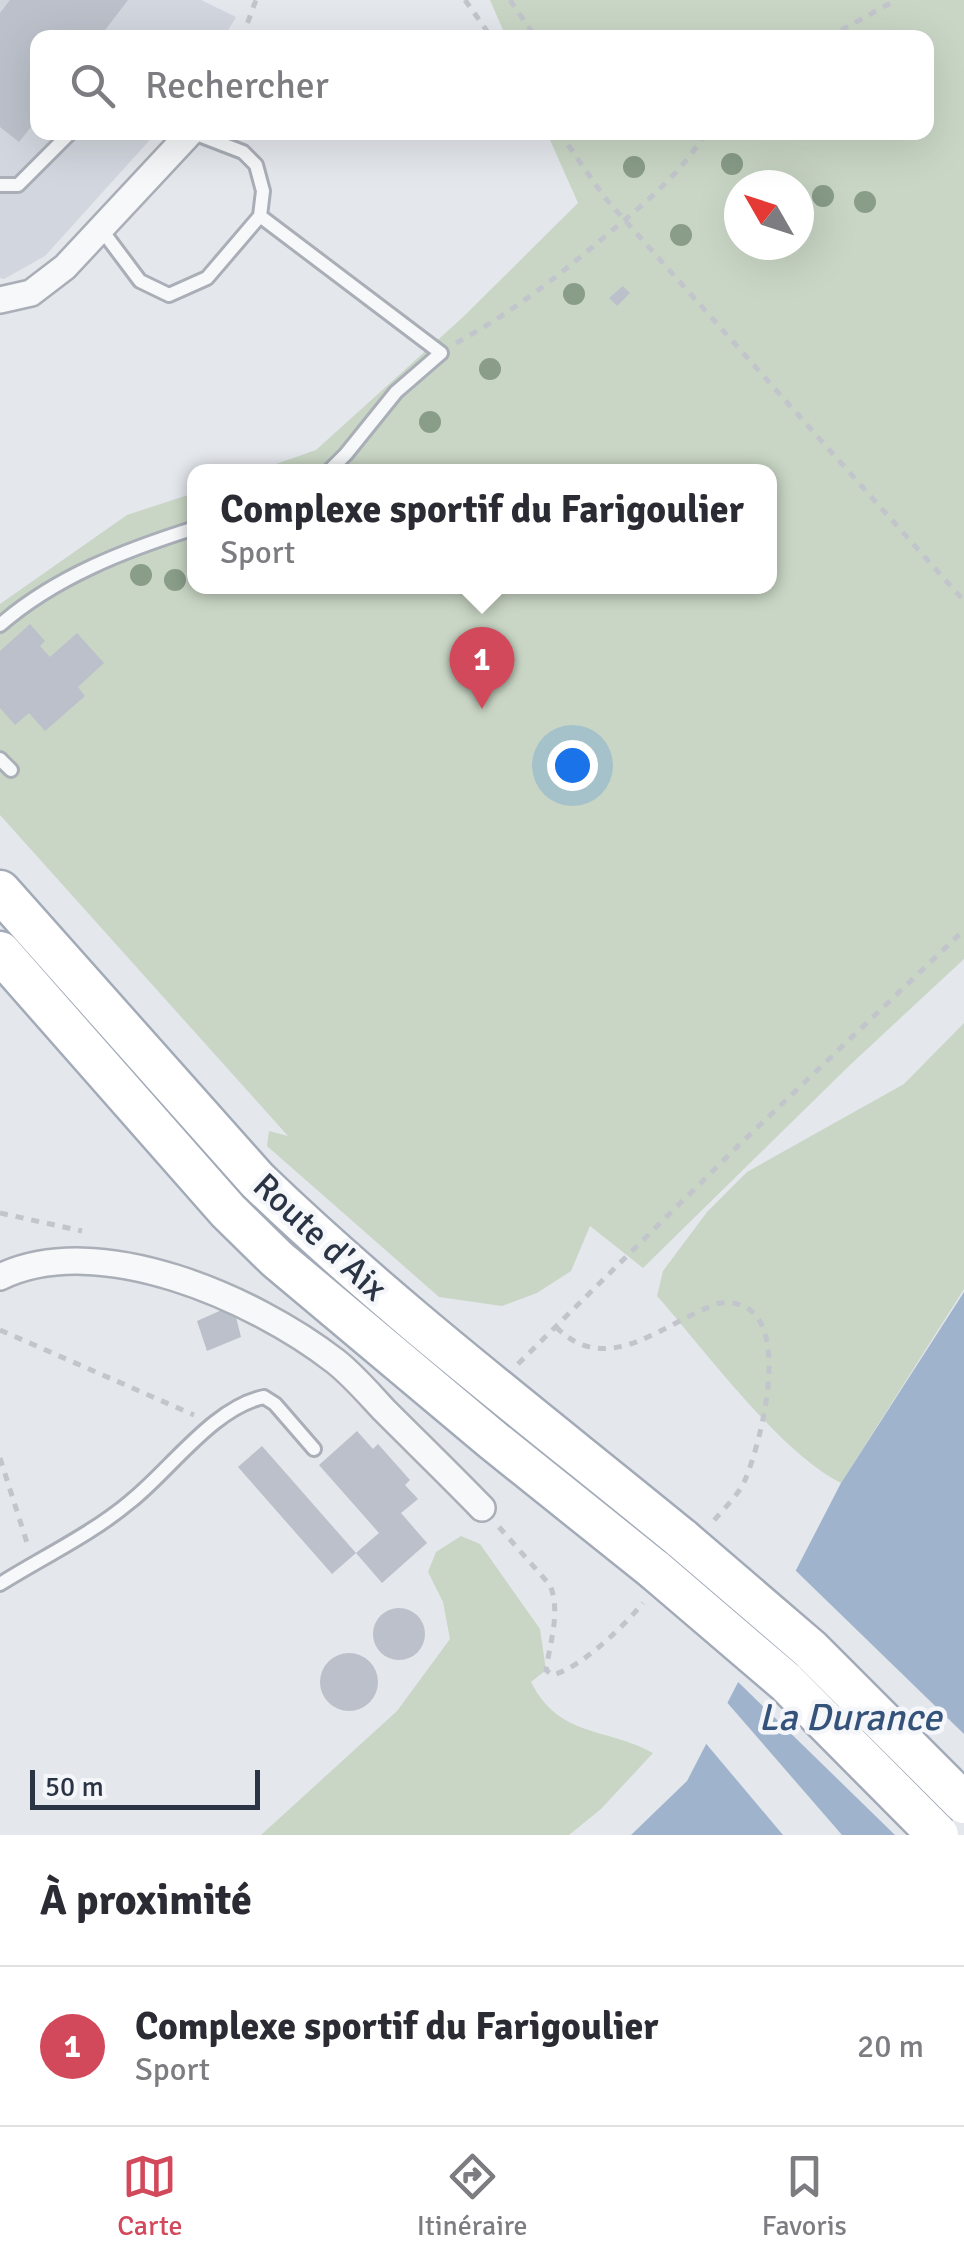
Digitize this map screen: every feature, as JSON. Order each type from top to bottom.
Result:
[{"type":"main road","name":"Route d'Aix","points":[[0,891],[257,1180],[302,1224],[371,1288],[682,1538],[810,1649],[964,1804]]},
{"type":"main road","name":"Route d'Aix","points":[[0,952],[228,1211],[278,1259],[786,1682],[938,1835]]},
{"type":"street","points":[[0,300],[32,292],[65,267],[184,140]]},
{"type":"street","points":[[0,1276],[19,1267],[66,1260],[137,1268],[230,1298],[337,1362],[482,1508]]},
{"type":"lane","points":[[0,185],[18,185],[63,140]]},
{"type":"lane","points":[[101,228],[140,281],[169,295],[208,278],[260,216],[262,191],[256,165],[243,152],[212,140]]},
{"type":"lane","points":[[260,216],[441,353],[396,392],[336,464]]},
{"type":"lane","points":[[0,624],[47,589],[133,549],[187,530]]},
{"type":"lane","points":[[0,759],[11,770]]},
{"type":"lane","points":[[0,1584],[131,1501],[214,1424],[247,1400],[264,1397],[275,1404],[314,1449]]},
{"type":"path","points":[[245,30],[256,0]]},
{"type":"path","points":[[465,0],[486,30]]},
{"type":"path","points":[[510,0],[531,30]]},
{"type":"path","points":[[842,30],[896,0]]},
{"type":"path","points":[[565,140],[605,198],[964,602]]},
{"type":"path","points":[[441,353],[502,317],[625,219],[675,176],[700,140]]},
{"type":"path","points":[[529,1377],[516,1366],[964,930]]},
{"type":"path","points":[[0,1330],[214,1424]]},
{"type":"path","points":[[0,1458],[34,1563]]},
{"type":"shaded area","points":[[0,0],[201,0],[236,17],[228,30],[30,30],[30,140],[150,140],[45,256],[0,278]]},
{"type":"green space","points":[[490,0],[964,0],[964,959],[643,1268],[590,1226],[571,1271],[537,1293],[502,1306],[439,1297],[267,1146],[269,1131],[288,1136],[0,815],[0,604],[127,515],[187,495],[187,594],[777,594],[777,464],[276,464],[316,450],[462,318],[578,203],[550,140],[934,140],[934,30],[503,30]]},
{"type":"green space","points":[[964,1023],[964,1289],[841,1483],[817,1468],[768,1424],[657,1296],[663,1271],[707,1212],[747,1172],[904,1084]]},
{"type":"green space","points":[[461,1536],[480,1544],[540,1629],[546,1670],[531,1682],[542,1700],[570,1722],[653,1753],[601,1809],[569,1835],[261,1835],[397,1711],[450,1639],[443,1602],[428,1572],[436,1552]]},
{"type":"water","name":"La Durance","points":[[964,1292],[964,1835],[631,1835],[687,1781],[841,1483]]},
{"type":"pier","points":[[793,1568],[964,1734],[964,1835],[895,1835],[735,1679]]},
{"type":"pier","points":[[724,1699],[842,1835],[783,1835],[703,1740]]},
{"type":"building","points":[[10,0],[128,0],[105,30],[30,30],[30,128],[19,142],[0,127],[0,13]]},
{"type":"building","points":[[623,286],[630,293],[617,306],[609,298]]},
{"type":"building","points":[[30,624],[45,641],[40,646],[50,657],[77,633],[104,663],[78,687],[85,696],[45,731],[29,713],[15,725],[0,708],[0,651]]},
{"type":"building","points":[[233,1305],[241,1337],[207,1351],[197,1321]]},
{"type":"building","points":[[357,1431],[373,1449],[378,1444],[410,1480],[405,1485],[418,1499],[401,1513],[427,1543],[382,1583],[356,1553],[379,1533],[319,1465]]},
{"type":"building","points":[[262,1446],[356,1553],[332,1574],[238,1467]]},
{"type":"building","points":[[399,1608],[417,1616],[425,1634],[417,1652],[399,1660],[381,1652],[373,1634],[381,1616]]},
{"type":"building","points":[[349,1653],[370,1661],[378,1682],[370,1703],[349,1711],[328,1703],[320,1682],[328,1661]]},
{"type":"place","name":"Complexe sportif du Farigoulier","points":[[482,709]]}]
